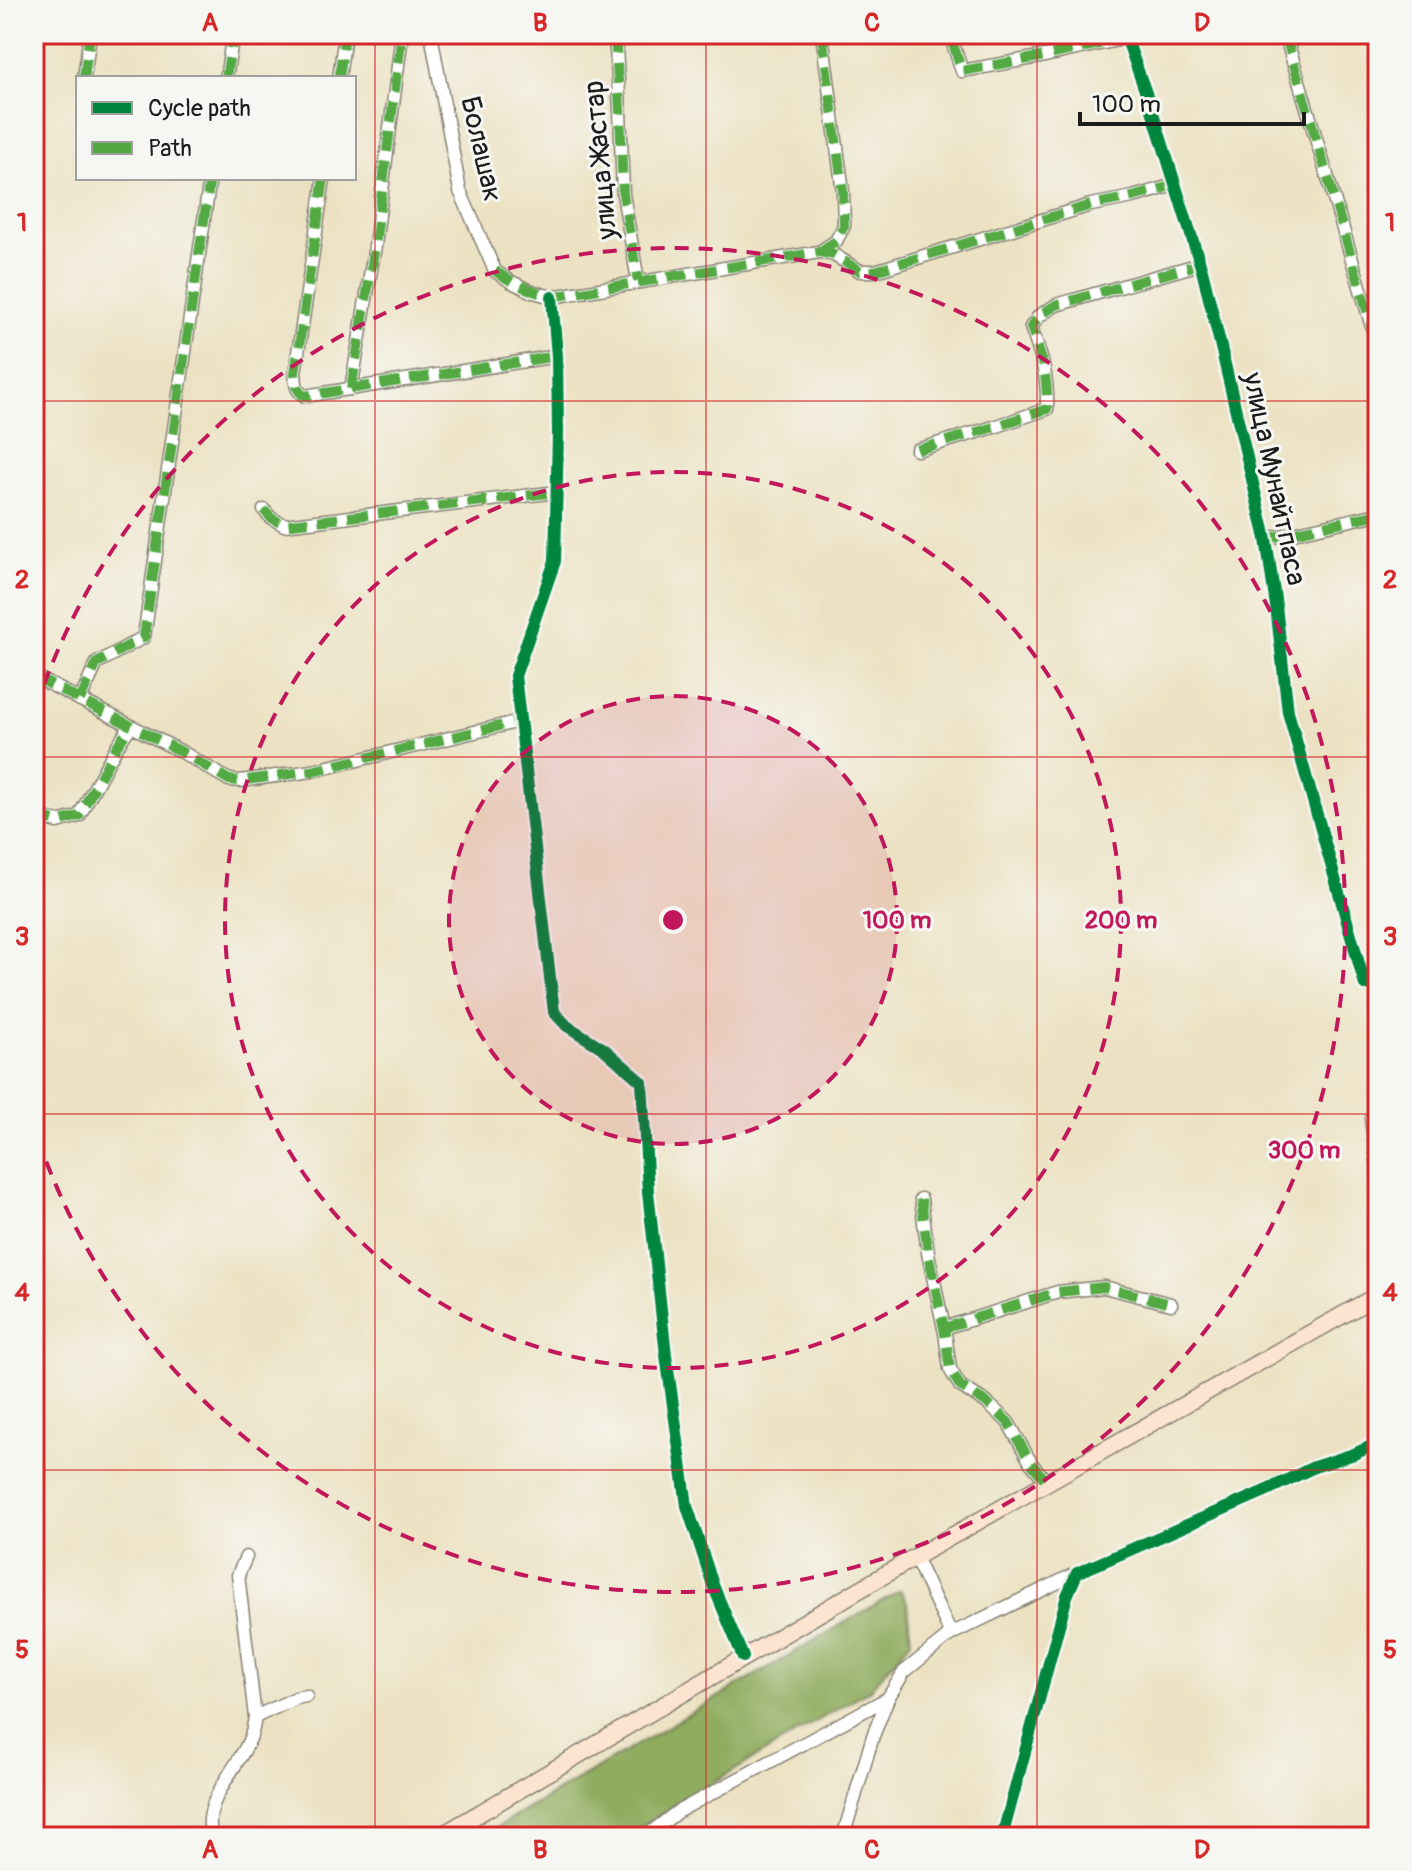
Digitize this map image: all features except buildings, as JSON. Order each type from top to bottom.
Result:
[{"type":"main road","points":[[439,1837],[915,1557],[1378,1295]]},
{"type":"street","points":[[84,76],[90,34]]},
{"type":"street","points":[[226,76],[233,34]]},
{"type":"street","points":[[339,76],[345,34]]},
{"type":"street","points":[[351,389],[375,246],[402,34]]},
{"type":"street","name":"Болашак","points":[[431,34],[460,191],[495,271],[530,291],[552,297]]},
{"type":"street","points":[[615,36],[659,34]]},
{"type":"street","points":[[819,252],[836,241],[844,226],[843,192],[822,34]]},
{"type":"street","points":[[1285,34],[1378,347]]},
{"type":"street","name":"улица Жастар","points":[[615,36],[623,194],[638,281]]},
{"type":"street","points":[[953,44],[962,71],[1045,56],[1126,36]]},
{"type":"street","name":"улица Мунайтпаса","points":[[1126,36],[1200,264],[1266,539],[1288,712],[1306,781],[1371,984]]},
{"type":"street","points":[[80,700],[97,663],[144,637],[210,180]]},
{"type":"street","points":[[324,180],[295,373],[300,394],[305,396],[557,356]]},
{"type":"street","points":[[743,1657],[713,1585],[687,1506],[648,1192],[642,1082],[604,1049],[567,1026],[554,1012],[515,676],[555,561],[558,433],[552,297],[819,252],[834,255],[860,271],[875,271],[1091,205],[1174,185]]},
{"type":"street","points":[[917,450],[1047,409],[1045,369],[1031,327],[1039,316],[1056,305],[1200,264]]},
{"type":"street","points":[[264,510],[284,525],[557,492]]},
{"type":"street","points":[[1266,539],[1378,514]]},
{"type":"street","points":[[34,676],[182,752],[229,780],[326,768],[520,721]]},
{"type":"street","points":[[34,815],[58,822],[79,816],[130,727]]},
{"type":"street","points":[[1371,1119],[1378,1167]]},
{"type":"street","points":[[921,1199],[950,1369],[960,1386],[986,1402],[1008,1422],[1031,1463],[1047,1482]]},
{"type":"street","points":[[944,1328],[1058,1292],[1104,1287],[1171,1304]]},
{"type":"street","points":[[843,1837],[873,1736],[888,1698],[904,1672],[951,1634],[1077,1573],[1314,1467],[1378,1443]]},
{"type":"street","points":[[212,1837],[208,1826],[213,1806],[250,1738],[255,1717],[238,1575],[246,1557]]},
{"type":"street","points":[[915,1557],[951,1634]]},
{"type":"street","points":[[1002,1837],[1067,1596],[1077,1573]]},
{"type":"street","points":[[255,1717],[306,1696]]},
{"type":"street","points":[[645,1837],[677,1812],[888,1698]]},
{"type":"street","points":[[663,1837],[671,1817]]},
{"type":"green space","points":[[900,1590],[907,1602],[911,1641],[869,1690],[623,1837],[480,1837]]},
{"type":"marked path","points":[[84,76],[90,34]]},
{"type":"marked path","points":[[226,76],[233,34]]},
{"type":"marked path","points":[[339,76],[345,34]]},
{"type":"marked path","points":[[351,389],[375,246],[402,34]]},
{"type":"marked path","points":[[615,34],[623,194],[638,281]]},
{"type":"marked path","points":[[615,38],[659,34]]},
{"type":"marked path","points":[[819,252],[836,241],[844,226],[843,192],[822,34]]},
{"type":"marked path","points":[[1285,34],[1378,347]]},
{"type":"marked path","points":[[953,44],[962,71],[1127,38]]},
{"type":"marked path","points":[[80,700],[97,663],[144,637],[210,180]]},
{"type":"marked path","points":[[324,180],[295,373],[299,392],[305,396],[557,356]]},
{"type":"marked path","points":[[495,271],[523,287],[552,297],[819,252],[834,255],[860,271],[875,271],[1091,205],[1174,185]]},
{"type":"marked path","points":[[917,450],[1047,409],[1044,367],[1031,327],[1039,316],[1056,305],[1200,264]]},
{"type":"marked path","points":[[264,510],[284,525],[557,492]]},
{"type":"marked path","points":[[1266,539],[1378,514]]},
{"type":"marked path","points":[[34,676],[182,752],[229,780],[312,771],[520,721]]},
{"type":"marked path","points":[[34,815],[58,822],[79,816],[130,727]]},
{"type":"marked path","points":[[1371,1119],[1378,1167]]},
{"type":"marked path","points":[[921,1199],[950,1369],[960,1386],[986,1402],[1008,1422],[1031,1463],[1047,1482]]},
{"type":"marked path","points":[[944,1328],[1058,1292],[1104,1287],[1171,1304]]},
{"type":"cycle path","points":[[1125,34],[1202,270],[1220,343],[1266,539],[1288,712],[1365,985],[1378,982]]},
{"type":"cycle path","points":[[552,297],[558,433],[555,561],[515,676],[554,1012],[567,1026],[604,1049],[642,1082],[648,1192],[687,1506],[713,1585],[743,1657]]},
{"type":"cycle path","points":[[1002,1837],[1067,1596],[1077,1573],[1314,1467],[1378,1443]]}]
